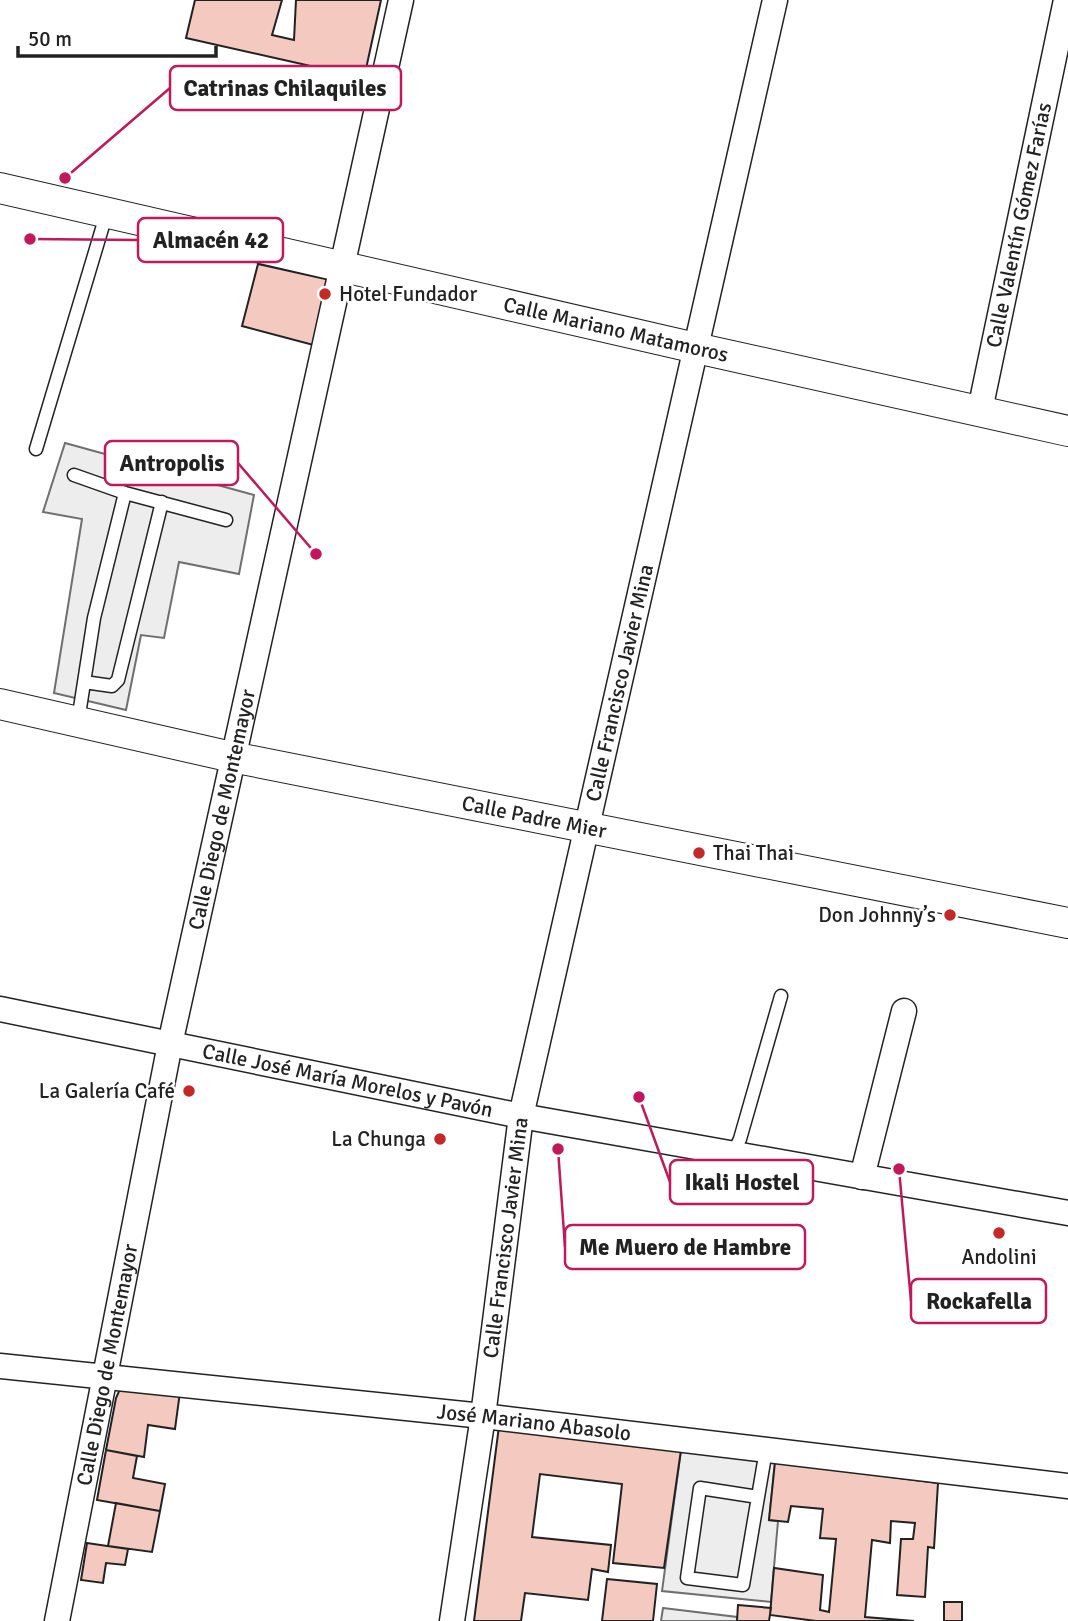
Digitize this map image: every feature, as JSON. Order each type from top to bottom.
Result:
[{"type":"street","name":"Calle Diego de Montemayor","points":[[57,1621],[170,1044],[401,0]]},
{"type":"street","name":"Calle Francisco Javier Mina","points":[[452,1621],[483,1416],[521,1116],[775,0]]},
{"type":"street","name":"Calle Valentín Gómez Farías","points":[[980,410],[1066,0]]},
{"type":"street","name":"Calle Mariano Matamoros","points":[[0,188],[1068,431]]},
{"type":"street","name":"Calle Padre Mier","points":[[0,704],[232,757],[1068,923]]},
{"type":"street","name":"Calle José María Morelos y Pavón","points":[[0,1009],[521,1116],[1068,1213]]},
{"type":"street","points":[[862,1177],[904,1011]]},
{"type":"street","name":"José Mariano Abasolo","points":[[0,1366],[483,1416],[1068,1486]]},
{"type":"lane","points":[[36,449],[107,212]]},
{"type":"lane","points":[[74,475],[125,493],[226,520]]},
{"type":"lane","points":[[78,720],[94,618],[125,493]]},
{"type":"lane","points":[[84,682],[107,687],[118,680],[162,502]]},
{"type":"lane","points":[[733,1154],[740,1139],[781,996]]},
{"type":"lane","points":[[758,1497],[700,1488],[687,1578],[743,1585],[758,1497],[766,1450]]},
{"type":"shaded area","points":[[65,443],[254,495],[239,574],[179,562],[164,638],[141,635],[126,710],[54,693],[82,519],[43,512]]},
{"type":"shaded area","points":[[681,1450],[775,1462],[769,1520],[778,1521],[771,1602],[662,1591]]},
{"type":"shaded area","points":[[663,1608],[737,1617],[737,1621],[661,1621]]},
{"type":"building","points":[[195,0],[282,0],[272,35],[294,40],[296,0],[381,0],[364,78],[186,38]]},
{"type":"building","points":[[258,264],[330,280],[321,347],[242,326]]},
{"type":"building","points":[[120,1389],[180,1392],[175,1429],[148,1425],[144,1457],[106,1450]]},
{"type":"building","points":[[499,1426],[681,1450],[664,1568],[613,1563],[622,1484],[540,1474],[532,1537],[611,1545],[608,1572],[592,1569],[588,1600],[525,1593],[521,1621],[474,1621]]},
{"type":"building","points":[[106,1450],[137,1456],[133,1478],[165,1484],[160,1511],[97,1500]]},
{"type":"building","points":[[775,1462],[938,1483],[934,1548],[928,1547],[925,1597],[897,1595],[901,1539],[913,1539],[915,1523],[891,1521],[890,1543],[872,1540],[865,1617],[914,1621],[816,1621],[770,1615],[774,1568],[823,1575],[820,1610],[829,1612],[836,1539],[820,1538],[823,1509],[791,1506],[788,1522],[769,1520]]},
{"type":"building","points":[[116,1503],[160,1511],[152,1552],[108,1546]]},
{"type":"building","points":[[87,1543],[128,1549],[125,1565],[106,1563],[103,1583],[81,1580]]},
{"type":"building","points":[[607,1579],[657,1584],[653,1621],[602,1621]]},
{"type":"building","points":[[944,1602],[962,1602],[962,1621],[944,1621]]},
{"type":"building","points":[[738,1605],[771,1608],[769,1621],[737,1621]]},
{"type":"place","name":"Catrinas Chilaquiles","points":[[65,178]]},
{"type":"place","name":"Almacén 42","points":[[30,239]]},
{"type":"place","name":"Hotel Fundador","points":[[325,294]]},
{"type":"place","name":"Antropolis","points":[[316,554]]},
{"type":"place","name":"Thai Thai","points":[[699,853]]},
{"type":"place","name":"Don Johnny’s","points":[[950,915]]},
{"type":"place","name":"La Galería Café","points":[[189,1091]]},
{"type":"place","name":"Ikali Hostel","points":[[639,1097]]},
{"type":"place","name":"La Chunga","points":[[440,1139]]},
{"type":"place","name":"Me Muero de Hambre","points":[[558,1149]]},
{"type":"place","name":"Rockafella","points":[[899,1169]]},
{"type":"place","name":"Andolini","points":[[999,1233]]}]
